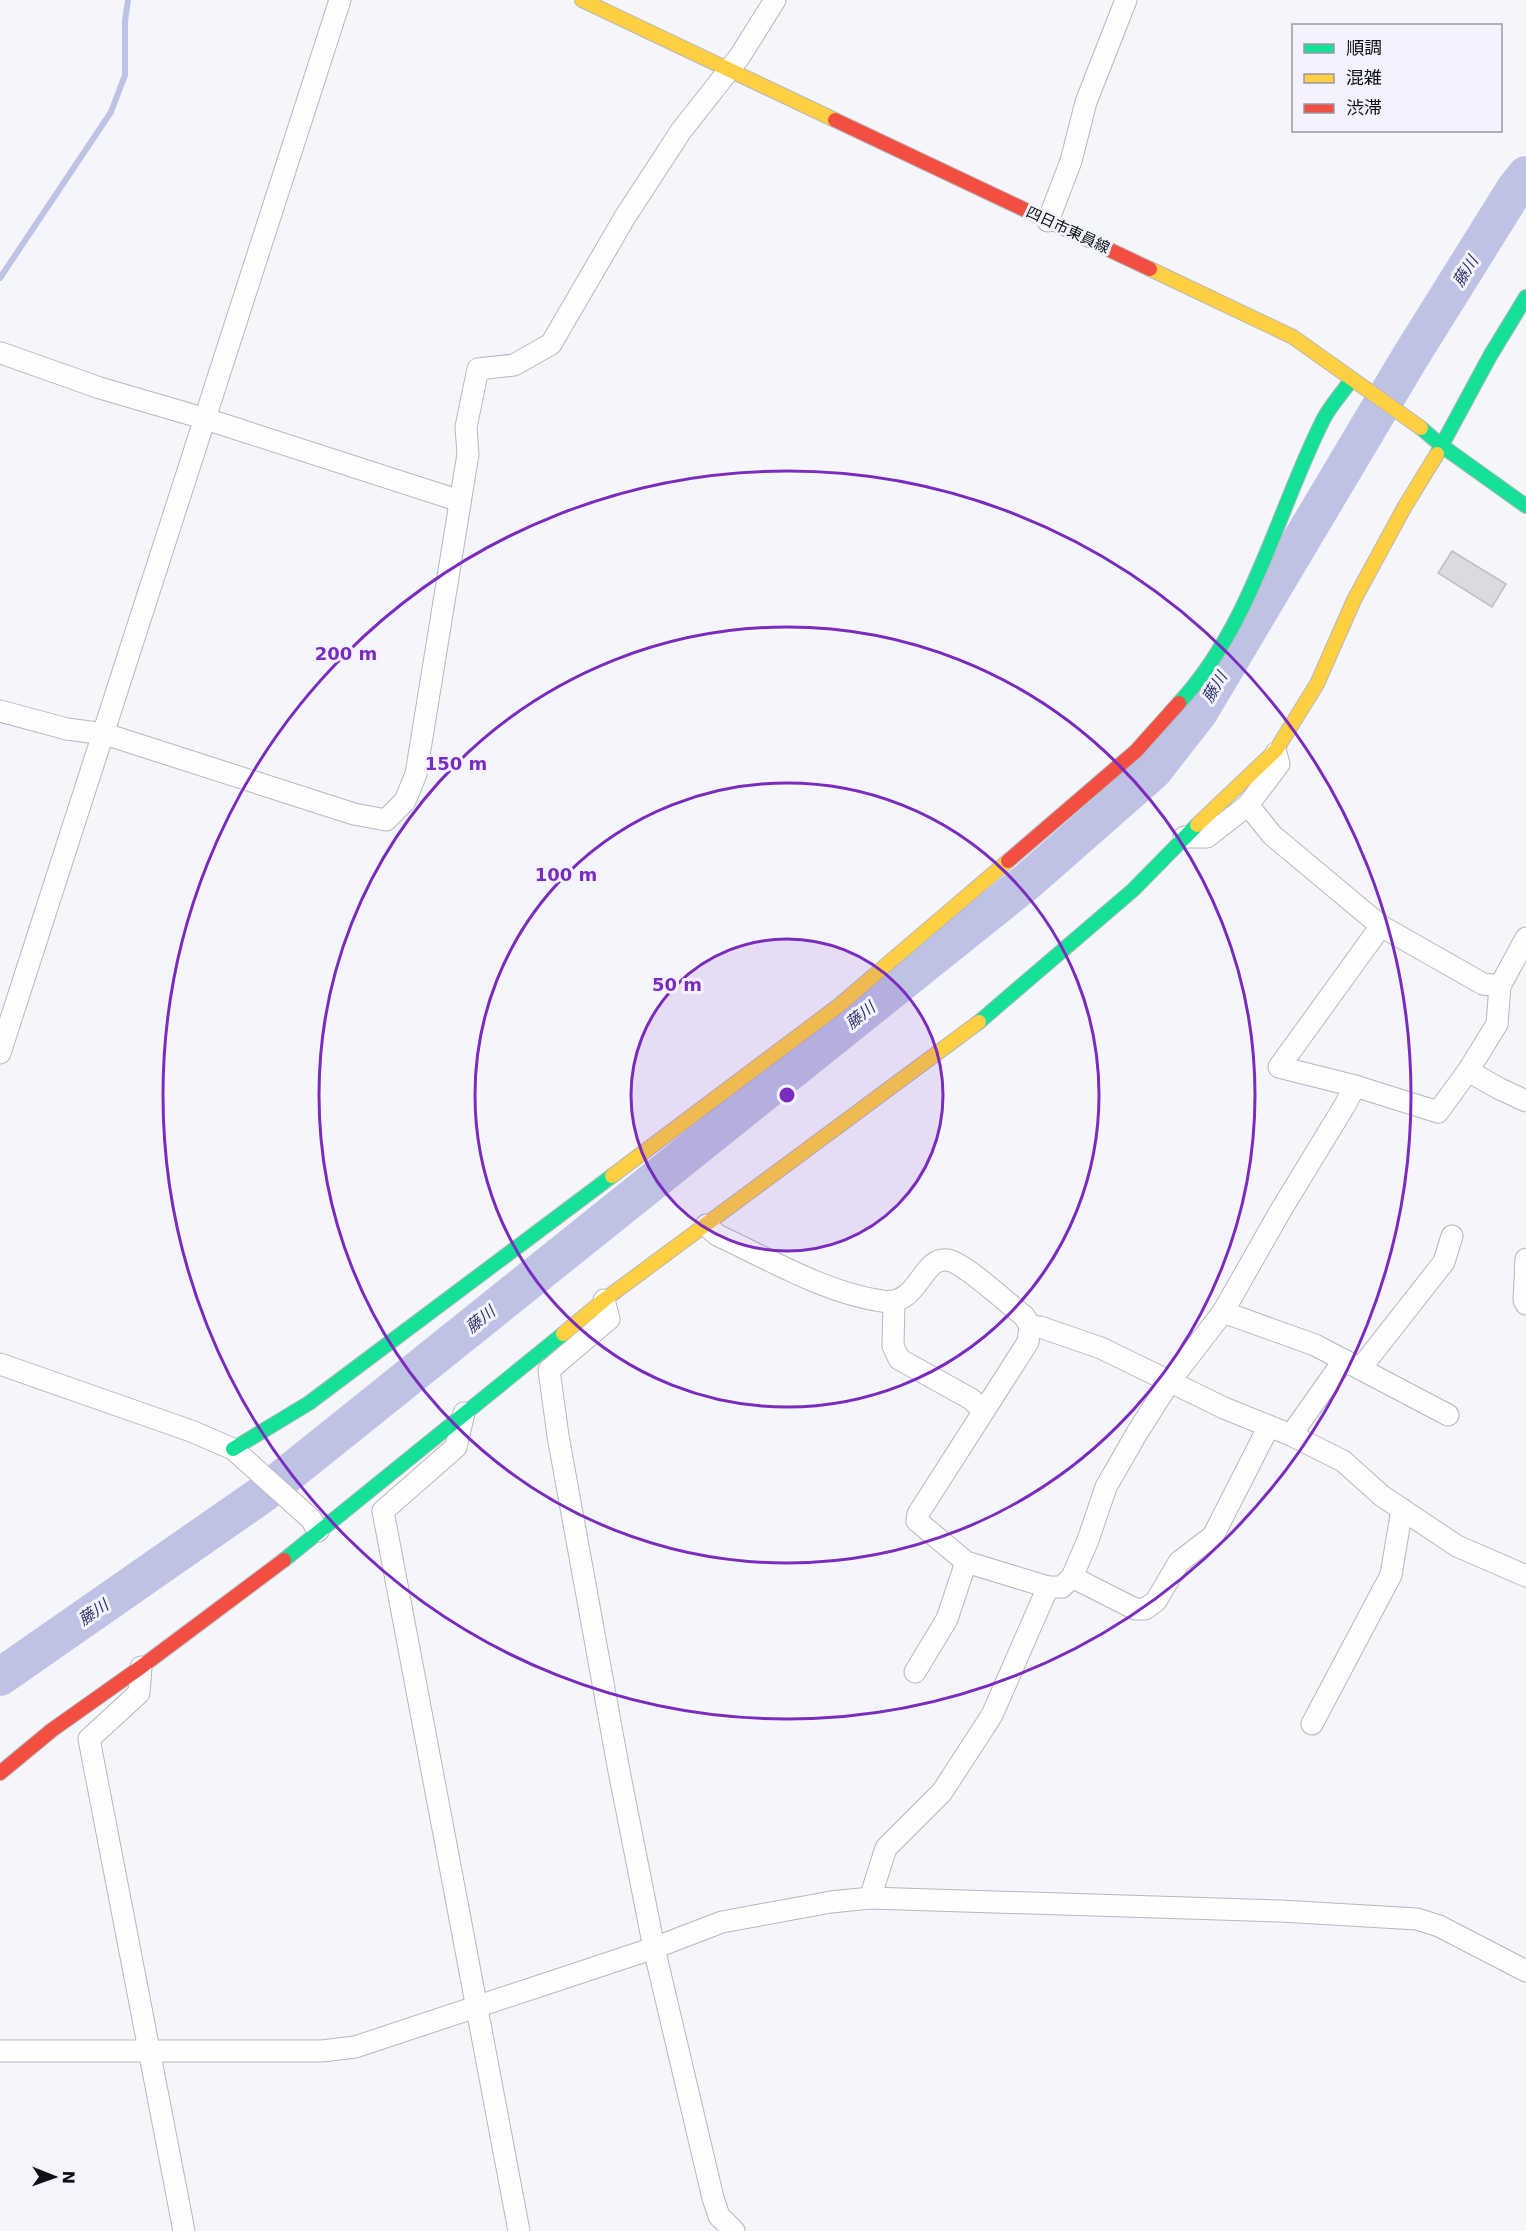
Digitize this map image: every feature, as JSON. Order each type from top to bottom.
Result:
[{"type":"street","points":[[0,1053],[105,734],[340,0]]},
{"type":"street","name":"四日市東員線","points":[[582,0],[1293,337],[1526,506]]},
{"type":"street","points":[[0,711],[67,729],[105,734],[354,814],[386,820],[405,801],[416,774],[468,454],[466,427],[478,369],[514,365],[551,344],[625,217],[681,131],[740,56],[775,0]]},
{"type":"street","points":[[1048,221],[1071,161],[1086,102],[1126,0]]},
{"type":"street","points":[[0,1773],[52,1730],[290,1555],[314,1525],[464,1413],[604,1300],[978,1023],[1133,890],[1184,837],[1276,750],[1317,684],[1354,600],[1404,508],[1442,446],[1490,356],[1526,297]]},
{"type":"street","points":[[1,353],[100,388],[206,419],[460,501]]},
{"type":"street","points":[[239,1455],[837,1007],[1136,751],[1197,684],[1240,614],[1324,418],[1352,379]]},
{"type":"street","points":[[1184,837],[1207,837],[1248,805],[1279,764],[1276,750]]},
{"type":"street","points":[[1248,805],[1272,835],[1381,926],[1483,984],[1500,986]]},
{"type":"street","points":[[1381,926],[1279,1067],[1354,1086],[1438,1112],[1468,1071],[1497,1024],[1500,986],[1526,938]]},
{"type":"street","points":[[1468,1071],[1526,1101]]},
{"type":"street","points":[[706,1225],[717,1235],[838,1291],[882,1301],[894,1302],[904,1298],[934,1263],[946,1260],[963,1267],[1024,1316],[1030,1326],[1028,1341],[918,1514],[917,1521],[966,1563],[1048,1587],[1062,1587],[1072,1577],[1088,1540],[1106,1487],[1137,1433],[1170,1381],[1223,1312],[1354,1086]]},
{"type":"street","points":[[1291,1435],[1444,1263],[1452,1236]]},
{"type":"street","points":[[1526,1258],[1524,1300],[1526,1304]]},
{"type":"street","points":[[604,1300],[609,1319],[549,1370],[558,1436],[654,1948],[713,2198],[719,2216],[734,2231]]},
{"type":"street","points":[[894,1302],[893,1346],[899,1359],[971,1399],[984,1411]]},
{"type":"street","points":[[1223,1312],[1315,1345],[1448,1415]]},
{"type":"street","points":[[1030,1326],[1101,1348],[1224,1408],[1291,1435],[1343,1461],[1382,1496],[1457,1546],[1526,1576]]},
{"type":"street","points":[[0,1364],[191,1431],[239,1455],[314,1525]]},
{"type":"street","points":[[464,1413],[456,1447],[383,1511],[519,2231]]},
{"type":"street","points":[[1072,1577],[1135,1609],[1145,1610],[1156,1601],[1179,1562],[1213,1536],[1269,1426]]},
{"type":"street","points":[[1312,1724],[1391,1575],[1402,1509]]},
{"type":"street","points":[[915,1672],[947,1618],[966,1563]]},
{"type":"street","points":[[870,1898],[886,1848],[942,1791],[992,1715],[1048,1587]]},
{"type":"street","points":[[141,1666],[139,1693],[89,1739],[184,2231]]},
{"type":"street","points":[[0,2051],[322,2051],[355,2047],[654,1948],[722,1922],[831,1902],[870,1898],[1417,1919],[1439,1926],[1523,1963]]},
{"type":"building","points":[[1452,551],[1506,584],[1492,607],[1438,573]]},
{"type":"waterway","points":[[0,278],[111,112],[125,75],[125,21],[128,0]]},
{"type":"waterway","name":"藤川","points":[[0,1677],[264,1493],[1029,880],[1153,771],[1199,712],[1409,359],[1526,175]]},
{"type":"traffic: fast","points":[[1437,454],[1490,356],[1526,297]]},
{"type":"traffic: fast","points":[[1179,703],[1204,672],[1226,639],[1261,567],[1323,420],[1352,379]]},
{"type":"traffic: fast","points":[[1421,428],[1442,446],[1526,506]]},
{"type":"traffic: fast","points":[[979,1022],[1133,890],[1197,825]]},
{"type":"traffic: fast","points":[[233,1449],[309,1403],[612,1176]]},
{"type":"traffic: fast","points":[[284,1560],[563,1334]]},
{"type":"traffic: slow","points":[[582,0],[835,120]]},
{"type":"traffic: slow","points":[[1150,269],[1293,337],[1421,428]]},
{"type":"traffic: slow","points":[[1197,825],[1276,750],[1317,684],[1354,600],[1404,508],[1437,454]]},
{"type":"traffic: slow","points":[[612,1176],[837,1007],[1008,861]]},
{"type":"traffic: slow","points":[[563,1334],[604,1300],[979,1022]]},
{"type":"traffic: jam","points":[[835,120],[1150,269]]},
{"type":"traffic: jam","points":[[1008,861],[1136,751],[1179,703]]},
{"type":"traffic: jam","points":[[0,1773],[52,1730],[284,1560]]}]
